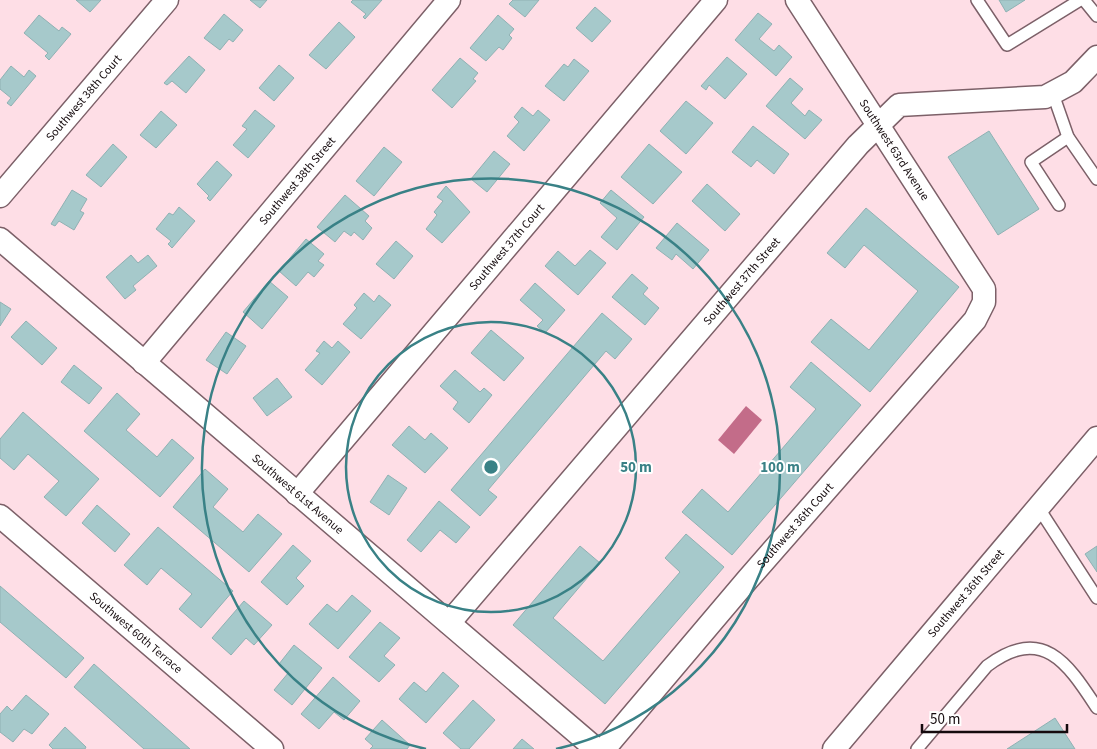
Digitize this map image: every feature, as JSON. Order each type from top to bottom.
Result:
[{"type":"street","name":"Southwest 38th Court","points":[[0,196],[167,0]]},
{"type":"street","name":"Southwest 38th Street","points":[[144,363],[449,0]]},
{"type":"street","name":"Southwest 37th Court","points":[[298,494],[716,0]]},
{"type":"street","name":"Southwest 63rd Avenue","points":[[797,0],[984,289],[984,302]]},
{"type":"street","name":"Southwest 37th Street","points":[[449,623],[851,153],[899,105],[1035,99],[1053,94],[1073,82],[1096,58]]},
{"type":"street","name":"Southwest 61st Avenue","points":[[0,239],[596,749]]},
{"type":"street","name":"Southwest 36th Court","points":[[604,749],[748,579],[975,320],[984,302]]},
{"type":"street","name":"Southwest 36th Street","points":[[834,749],[1097,438]]},
{"type":"street","name":"Southwest 60th Terrace","points":[[0,516],[272,749]]},
{"type":"lane","points":[[977,0],[1007,45],[1080,0]]},
{"type":"lane","points":[[1084,0],[1097,16]]},
{"type":"lane","points":[[1053,94],[1068,137],[1097,179]]},
{"type":"lane","points":[[1059,205],[1031,162],[1068,137]]},
{"type":"lane","points":[[1038,508],[1097,598]]},
{"type":"lane","points":[[917,749],[987,666],[1000,656],[1016,651],[1032,648],[1058,657],[1068,666],[1097,708]]},
{"type":"shaded area","points":[[746,406],[762,420],[734,454],[718,440]]},
{"type":"building","points":[[76,0],[101,0],[90,12]]},
{"type":"building","points":[[250,0],[267,0],[260,8]]},
{"type":"building","points":[[353,0],[382,0],[365,19],[363,17],[366,14],[351,2]]},
{"type":"building","points":[[513,0],[539,0],[525,17],[509,4]]},
{"type":"building","points":[[999,0],[1025,0],[1006,12]]},
{"type":"building","points":[[595,7],[611,21],[592,42],[576,28]]},
{"type":"building","points":[[758,13],[772,24],[759,39],[774,51],[779,45],[792,57],[776,76],[735,40]]},
{"type":"building","points":[[224,14],[243,30],[233,42],[229,39],[220,50],[204,38]]},
{"type":"building","points":[[39,15],[59,31],[62,27],[71,34],[49,60],[45,56],[48,53],[24,33]]},
{"type":"building","points":[[498,15],[514,29],[509,35],[512,38],[503,50],[499,47],[486,61],[470,48]]},
{"type":"building","points":[[339,22],[355,37],[326,69],[309,55]]},
{"type":"building","points":[[189,56],[205,70],[186,93],[172,81],[167,85],[164,83]]},
{"type":"building","points":[[727,57],[747,74],[725,99],[709,85],[706,90],[701,86]]},
{"type":"building","points":[[460,58],[478,73],[473,79],[476,81],[452,108],[432,90]]},
{"type":"building","points":[[574,59],[589,71],[564,101],[545,86],[564,64],[568,67]]},
{"type":"building","points":[[279,65],[294,78],[274,101],[259,88]]},
{"type":"building","points":[[11,66],[24,77],[29,70],[36,76],[11,106],[7,103],[11,98],[0,89],[0,80]]},
{"type":"building","points":[[790,78],[803,89],[791,103],[805,116],[809,110],[822,120],[805,139],[766,106]]},
{"type":"building","points":[[686,101],[713,123],[686,154],[660,131]]},
{"type":"building","points":[[522,107],[533,116],[538,110],[550,120],[524,151],[507,136],[519,122],[514,117]]},
{"type":"building","points":[[255,110],[275,126],[248,158],[233,145],[247,129],[242,126]]},
{"type":"building","points":[[161,111],[177,125],[156,148],[140,135]]},
{"type":"building","points":[[753,126],[789,154],[774,174],[757,160],[751,167],[732,152]]},
{"type":"building","points":[[989,131],[1039,209],[998,235],[948,157]]},
{"type":"building","points":[[113,144],[127,157],[101,187],[86,175]]},
{"type":"building","points":[[649,144],[682,172],[653,204],[621,177]]},
{"type":"building","points":[[384,147],[402,162],[374,196],[356,181]]},
{"type":"building","points":[[494,151],[510,164],[487,192],[471,179]]},
{"type":"building","points":[[217,161],[232,175],[210,201],[207,198],[209,196],[197,184]]},
{"type":"building","points":[[707,184],[740,214],[725,231],[692,201]]},
{"type":"building","points":[[446,186],[470,212],[442,243],[426,229],[437,215],[434,212],[443,201],[437,197]]},
{"type":"building","points":[[72,190],[87,199],[80,211],[84,213],[74,230],[59,221],[55,226],[51,224]]},
{"type":"building","points":[[611,190],[644,217],[617,250],[601,237],[617,218],[600,203]]},
{"type":"building","points":[[345,195],[369,216],[365,221],[372,228],[363,240],[354,232],[351,236],[344,231],[335,242],[317,227]]},
{"type":"building","points":[[179,207],[195,221],[172,248],[168,244],[171,241],[156,229],[169,213],[173,215]]},
{"type":"building","points":[[866,208],[959,287],[870,392],[811,342],[831,319],[869,350],[918,291],[864,245],[845,268],[827,253]]},
{"type":"building","points":[[677,223],[709,250],[693,269],[676,254],[672,260],[656,248]]},
{"type":"building","points":[[306,239],[324,254],[318,261],[324,265],[314,277],[308,272],[296,286],[279,271]]},
{"type":"building","points":[[396,241],[413,256],[394,279],[376,264]]},
{"type":"building","points":[[590,250],[606,263],[578,295],[545,266],[558,251],[575,266]]},
{"type":"building","points":[[131,255],[138,263],[148,255],[157,266],[133,286],[136,290],[125,299],[106,277]]},
{"type":"building","points":[[632,274],[648,288],[643,294],[659,308],[645,325],[612,297]]},
{"type":"building","points":[[269,281],[288,297],[262,329],[243,312]]},
{"type":"building","points":[[535,283],[565,310],[545,333],[537,326],[543,320],[520,300]]},
{"type":"building","points":[[364,293],[374,302],[379,295],[391,305],[361,339],[343,324],[357,308],[354,305]]},
{"type":"building","points":[[0,302],[11,309],[0,326]]},
{"type":"building","points":[[602,313],[632,339],[615,359],[606,351],[488,490],[497,497],[480,516],[451,490]]},
{"type":"building","points":[[26,321],[57,348],[42,365],[11,337]]},
{"type":"building","points":[[491,330],[524,358],[504,381],[471,353]]},
{"type":"building","points":[[226,332],[246,346],[227,374],[206,360]]},
{"type":"building","points":[[324,341],[332,348],[338,341],[350,352],[322,385],[305,370],[320,353],[316,351]]},
{"type":"building","points":[[811,362],[861,405],[732,555],[682,512],[702,489],[728,512],[816,409],[790,387]]},
{"type":"building","points":[[74,365],[102,388],[89,404],[61,382]]},
{"type":"building","points":[[455,370],[480,392],[484,388],[492,395],[469,423],[453,409],[458,402],[440,386]]},
{"type":"building","points":[[277,378],[292,397],[267,416],[253,398]]},
{"type":"building","points":[[117,393],[140,414],[126,430],[157,457],[172,439],[194,458],[160,497],[84,431]]},
{"type":"building","points":[[23,412],[99,479],[66,516],[44,497],[59,481],[28,454],[14,470],[0,458],[0,439]]},
{"type":"building","points":[[409,426],[425,440],[431,433],[448,448],[425,473],[392,445]]},
{"type":"building","points":[[205,469],[228,489],[213,507],[243,532],[258,514],[282,534],[249,572],[173,507]]},
{"type":"building","points":[[388,475],[407,488],[389,515],[370,502]]},
{"type":"building","points":[[439,501],[470,527],[456,543],[440,530],[421,552],[407,540]]},
{"type":"building","points":[[97,505],[130,534],[115,552],[82,523]]},
{"type":"building","points":[[158,527],[233,591],[201,628],[179,609],[192,594],[161,568],[147,585],[124,565]]},
{"type":"building","points":[[686,534],[724,567],[605,704],[513,625],[580,546],[600,563],[553,618],[603,661],[680,572],[665,558]]},
{"type":"building","points":[[293,545],[311,561],[296,578],[304,586],[287,605],[261,582]]},
{"type":"building","points":[[1097,546],[1097,572],[1085,554]]},
{"type":"building","points":[[0,586],[84,658],[66,678],[0,622]]},
{"type":"building","points":[[352,595],[371,611],[338,649],[309,624],[327,604],[337,612]]},
{"type":"building","points":[[244,601],[272,625],[254,645],[246,638],[231,655],[212,638]]},
{"type":"building","points":[[380,622],[400,638],[384,656],[395,665],[379,682],[349,657]]},
{"type":"building","points":[[294,645],[322,668],[292,705],[274,690],[289,672],[279,664]]},
{"type":"building","points":[[94,664],[190,749],[144,749],[74,687]]},
{"type":"building","points":[[443,672],[459,686],[426,723],[399,699],[414,682],[426,692]]},
{"type":"building","points":[[333,677],[360,701],[344,720],[334,712],[319,729],[301,714]]},
{"type":"building","points":[[26,695],[49,714],[32,734],[24,729],[13,742],[0,732],[0,714],[7,706],[12,711]]},
{"type":"building","points":[[473,700],[495,720],[469,749],[461,749],[443,733]]},
{"type":"building","points":[[1055,718],[1075,749],[1007,749]]},
{"type":"building","points":[[382,720],[410,745],[407,749],[370,749],[373,746],[365,739]]},
{"type":"building","points":[[65,727],[86,747],[85,749],[53,749],[49,745]]},
{"type":"building","points":[[522,739],[534,749],[513,749]]}]
